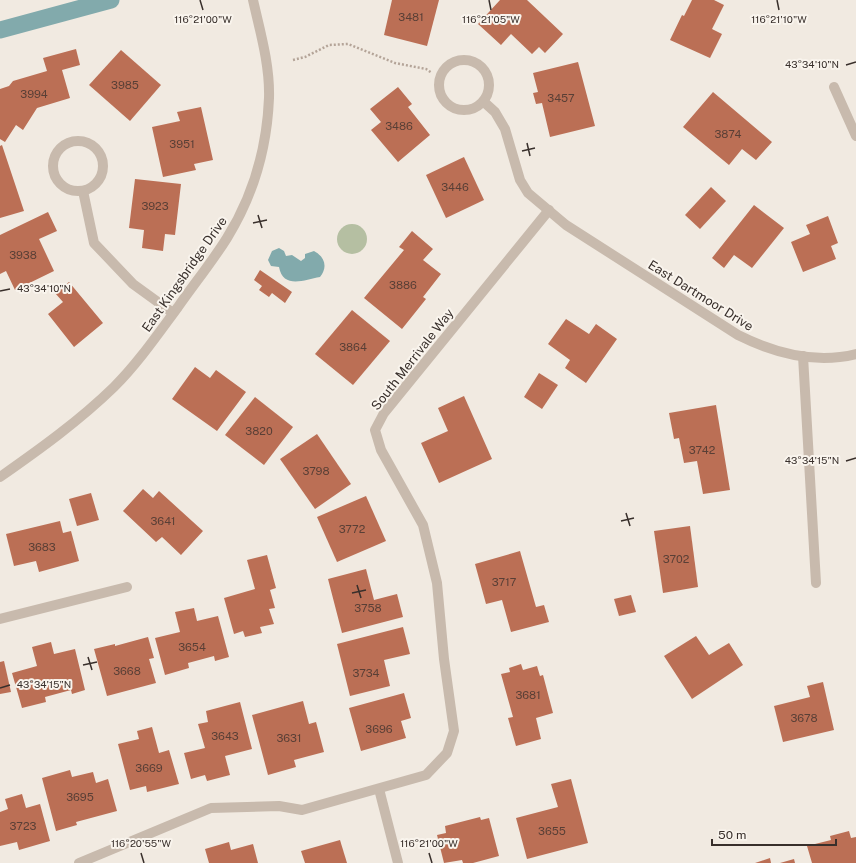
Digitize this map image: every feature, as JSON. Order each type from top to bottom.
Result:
[{"type":"street","name":"East Kingsbridge Drive","points":[[0,477],[58,436],[114,387],[152,343],[227,238],[242,210],[256,177],[265,136],[269,97],[266,65],[252,0]]},
{"type":"street","points":[[462,60],[472,61],[481,66],[487,74],[490,83],[484,102],[476,108],[466,110],[456,109],[448,104],[442,97],[439,87],[440,77],[445,69],[453,63],[462,60]]},
{"type":"street","points":[[834,87],[856,136]]},
{"type":"street","name":"East Dartmoor Drive","points":[[484,102],[495,112],[505,128],[520,180],[528,193],[566,225],[738,335],[773,350],[804,356],[830,358],[856,354]]},
{"type":"street","points":[[73,141],[92,145],[100,152],[103,161],[103,171],[99,180],[92,187],[83,191],[73,191],[64,187],[57,180],[53,171],[53,161],[57,152],[64,145],[73,141]]},
{"type":"street","points":[[83,191],[94,243],[133,284],[173,313]]},
{"type":"street","name":"South Merrivale Way","points":[[379,789],[426,775],[447,753],[454,731],[444,659],[437,583],[423,525],[381,450],[375,430],[384,413],[549,210]]},
{"type":"street","points":[[804,356],[816,583]]},
{"type":"street","points":[[0,619],[127,587]]},
{"type":"street","points":[[79,863],[211,808],[279,806],[302,810],[379,789],[398,863]]},
{"type":"path","points":[[293,60],[305,57],[329,45],[348,44],[395,63],[426,70],[432,73]]},
{"type":"green space","points":[[352,224],[363,228],[367,239],[363,250],[352,254],[341,250],[337,239],[341,228]]},
{"type":"water","points":[[279,248],[284,251],[286,256],[292,255],[301,261],[305,258],[305,254],[314,251],[318,253],[323,259],[325,266],[320,277],[301,281],[290,281],[285,278],[281,274],[279,267],[271,266],[268,260],[272,251]]},
{"type":"building","points":[[392,0],[439,0],[427,46],[384,35]]},
{"type":"building","points":[[500,0],[527,0],[563,34],[545,53],[539,47],[532,54],[511,34],[501,45],[478,24]]},
{"type":"building","points":[[692,0],[714,0],[724,5],[712,29],[722,34],[710,58],[670,40],[682,15],[684,16]]},
{"type":"building","points":[[76,49],[80,65],[62,70],[70,98],[37,108],[23,130],[16,125],[5,142],[0,139],[0,89],[9,86],[13,81],[47,71],[43,58]]},
{"type":"building","points":[[121,50],[161,85],[130,121],[89,85]]},
{"type":"building","points":[[578,62],[595,126],[550,137],[542,103],[536,104],[533,93],[538,92],[533,73]]},
{"type":"building","points":[[398,87],[412,104],[408,107],[430,135],[398,162],[371,130],[381,122],[370,109]]},
{"type":"building","points":[[713,92],[772,142],[756,160],[742,149],[729,165],[683,127]]},
{"type":"building","points":[[201,107],[213,160],[194,164],[196,170],[163,177],[152,127],[180,121],[177,112]]},
{"type":"building","points":[[2,145],[24,211],[0,218],[0,146]]},
{"type":"building","points":[[464,157],[484,200],[446,218],[426,175]]},
{"type":"building","points":[[135,179],[181,184],[175,235],[165,234],[163,251],[142,248],[144,230],[129,228]]},
{"type":"building","points":[[711,187],[726,201],[700,229],[685,215]]},
{"type":"building","points":[[754,205],[784,228],[752,268],[734,255],[724,268],[712,258]]},
{"type":"building","points":[[48,212],[57,231],[39,239],[54,271],[15,290],[6,271],[0,274],[0,235]]},
{"type":"building","points":[[828,216],[838,243],[831,246],[836,259],[803,272],[791,242],[810,234],[806,225]]},
{"type":"building","points":[[412,231],[433,249],[423,260],[441,274],[423,297],[426,299],[402,329],[364,298],[404,250],[399,247]]},
{"type":"building","points":[[260,270],[292,292],[285,303],[272,293],[269,297],[259,290],[262,286],[254,280]]},
{"type":"building","points":[[69,282],[103,323],[74,347],[48,314],[63,302],[55,293]]},
{"type":"building","points":[[352,310],[390,341],[353,385],[315,354]]},
{"type":"building","points":[[566,319],[589,334],[596,324],[617,339],[586,383],[565,368],[570,360],[548,344]]},
{"type":"building","points":[[195,367],[210,378],[216,370],[246,392],[217,431],[172,399]]},
{"type":"building","points":[[539,373],[558,385],[542,409],[524,397]]},
{"type":"building","points":[[464,396],[492,459],[439,483],[421,443],[448,431],[438,408]]},
{"type":"building","points":[[255,397],[293,427],[264,465],[225,435]]},
{"type":"building","points":[[716,405],[730,490],[703,494],[697,461],[684,463],[679,438],[674,439],[669,413]]},
{"type":"building","points":[[317,434],[351,484],[315,509],[280,459]]},
{"type":"building","points":[[143,489],[153,498],[159,491],[203,531],[181,555],[162,537],[156,542],[123,511]]},
{"type":"building","points":[[91,493],[99,520],[77,526],[69,499]]},
{"type":"building","points":[[366,496],[386,541],[337,562],[317,517]]},
{"type":"building","points":[[60,521],[63,533],[71,531],[79,561],[39,572],[36,561],[14,566],[6,534]]},
{"type":"building","points":[[690,526],[698,587],[663,593],[654,531]]},
{"type":"building","points":[[520,551],[536,607],[544,605],[549,622],[511,632],[502,600],[486,604],[475,564]]},
{"type":"building","points":[[267,555],[276,588],[270,590],[275,608],[269,609],[274,624],[260,627],[262,633],[245,637],[243,631],[234,634],[224,598],[255,589],[247,560]]},
{"type":"building","points":[[366,569],[374,600],[397,594],[403,617],[342,633],[328,579]]},
{"type":"building","points":[[631,595],[636,612],[619,616],[614,599]]},
{"type":"building","points":[[194,608],[197,621],[218,616],[229,657],[215,661],[214,656],[188,663],[189,668],[165,675],[155,638],[180,632],[175,612]]},
{"type":"building","points":[[403,627],[410,654],[384,660],[390,686],[350,696],[337,644]]},
{"type":"building","points":[[696,636],[709,655],[729,643],[743,665],[692,699],[664,656]]},
{"type":"building","points":[[148,637],[154,658],[149,659],[156,683],[107,696],[94,649],[115,644],[115,646]]},
{"type":"building","points":[[51,642],[54,654],[75,649],[85,690],[72,694],[71,690],[45,697],[46,702],[22,708],[12,673],[37,666],[32,647]]},
{"type":"building","points":[[4,661],[11,692],[0,694],[0,662]]},
{"type":"building","points":[[521,664],[523,670],[537,666],[540,676],[543,675],[553,713],[536,718],[541,739],[516,746],[508,718],[513,717],[501,674],[510,672],[509,668]]},
{"type":"building","points":[[823,682],[834,730],[783,742],[774,706],[810,697],[807,686]]},
{"type":"building","points":[[404,693],[411,718],[401,721],[406,738],[361,751],[349,708]]},
{"type":"building","points":[[303,701],[309,724],[316,722],[324,752],[294,760],[296,767],[268,775],[252,715]]},
{"type":"building","points":[[240,702],[252,749],[225,756],[230,775],[207,781],[205,775],[191,779],[184,753],[205,748],[198,724],[208,722],[206,711]]},
{"type":"building","points":[[152,727],[159,753],[169,750],[179,784],[147,792],[146,786],[130,790],[118,744],[139,739],[137,731]]},
{"type":"building","points":[[70,770],[72,777],[93,772],[96,783],[108,779],[117,811],[76,822],[77,825],[56,831],[42,778]]},
{"type":"building","points":[[571,779],[588,843],[527,859],[516,818],[558,807],[551,784]]},
{"type":"building","points":[[22,794],[26,808],[40,804],[50,841],[19,850],[17,842],[0,846],[0,812],[8,809],[5,799]]},
{"type":"building","points":[[480,817],[481,820],[489,818],[499,856],[473,863],[463,863],[462,860],[444,863],[437,835],[446,833],[445,826]]},
{"type":"building","points":[[849,831],[851,838],[856,837],[856,863],[812,863],[807,846],[831,840],[830,836]]},
{"type":"building","points":[[340,840],[347,863],[305,863],[301,851]]},
{"type":"building","points":[[229,842],[231,850],[253,844],[258,863],[209,863],[205,849]]},
{"type":"building","points":[[770,858],[771,863],[755,863]]},
{"type":"building","points":[[794,859],[795,863],[780,863]]},
{"type":"waterway","points":[[0,30],[111,0]]}]
